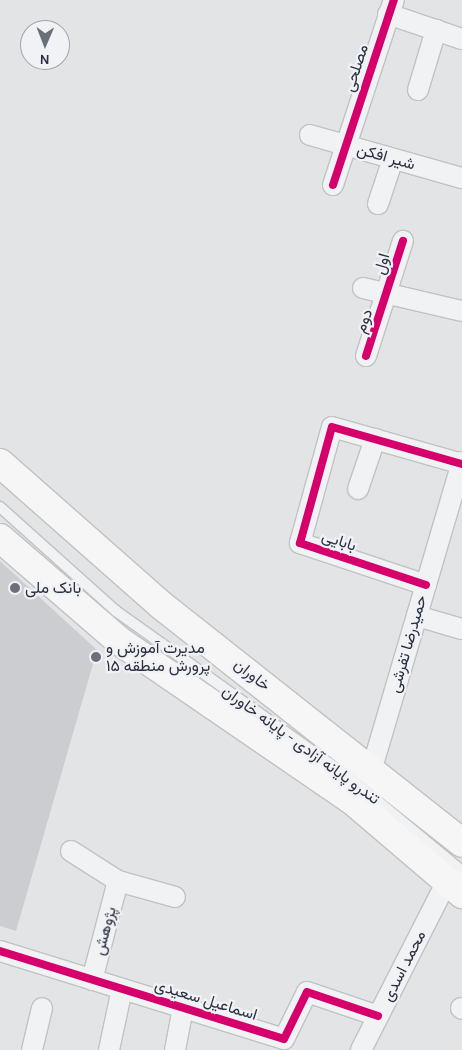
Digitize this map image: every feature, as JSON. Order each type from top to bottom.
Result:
[{"type":"main road","name":"خاوران","points":[[0,463],[161,605],[372,768],[462,843]]},
{"type":"main road","points":[[0,538],[118,640],[352,800],[457,882]]},
{"type":"street","points":[[391,7],[436,30],[462,38]]},
{"type":"street","name":"مصلحی","points":[[346,146],[391,7]]},
{"type":"street","points":[[418,90],[436,30]]},
{"type":"street","name":"شیر افکن","points":[[310,135],[462,178]]},
{"type":"street","points":[[333,185],[346,146]]},
{"type":"street","points":[[378,204],[393,159]]},
{"type":"street","name":"اول","points":[[388,294],[403,241]]},
{"type":"street","points":[[363,288],[462,311]]},
{"type":"street","name":"دوم","points":[[366,356],[388,294]]},
{"type":"street","name":"بابایی","points":[[375,440],[332,427],[300,543],[426,585]]},
{"type":"street","points":[[358,489],[375,440],[462,464]]},
{"type":"street","name":"حمیدرضا تفرشی","points":[[372,768],[426,585],[456,504],[462,464]]},
{"type":"street","points":[[417,616],[462,629]]},
{"type":"street","points":[[71,851],[118,881],[175,897]]},
{"type":"street","name":"پژوهش","points":[[92,980],[118,881]]},
{"type":"street","name":"محمد اسدی","points":[[360,1050],[457,882]]},
{"type":"street","name":"اسماعیل سعیدی","points":[[0,951],[284,1038],[307,992],[378,1016]]},
{"type":"street","points":[[109,1050],[122,989]]},
{"type":"street","points":[[32,1050],[42,1008]]},
{"type":"street","points":[[175,1050],[183,1008]]},
{"type":"lane","name":"تندرو پایانه آزادی - پایانه خاوران","points":[[0,507],[116,611],[350,778],[457,882]]},
{"type":"building","points":[[0,561],[97,650],[16,931],[0,926]]},
{"type":"cycle path","points":[[333,185],[394,0]]},
{"type":"cycle path","points":[[366,356],[403,241]]},
{"type":"cycle path","points":[[426,585],[300,543],[332,427],[462,464]]},
{"type":"cycle path","points":[[0,951],[284,1039],[307,992],[378,1016]]},
{"type":"place","name":"بانک ملی","points":[[15,588]]},
{"type":"place","name":"مدیرت آموزش و پرورش منطقه ۱۵","points":[[96,657]]}]
